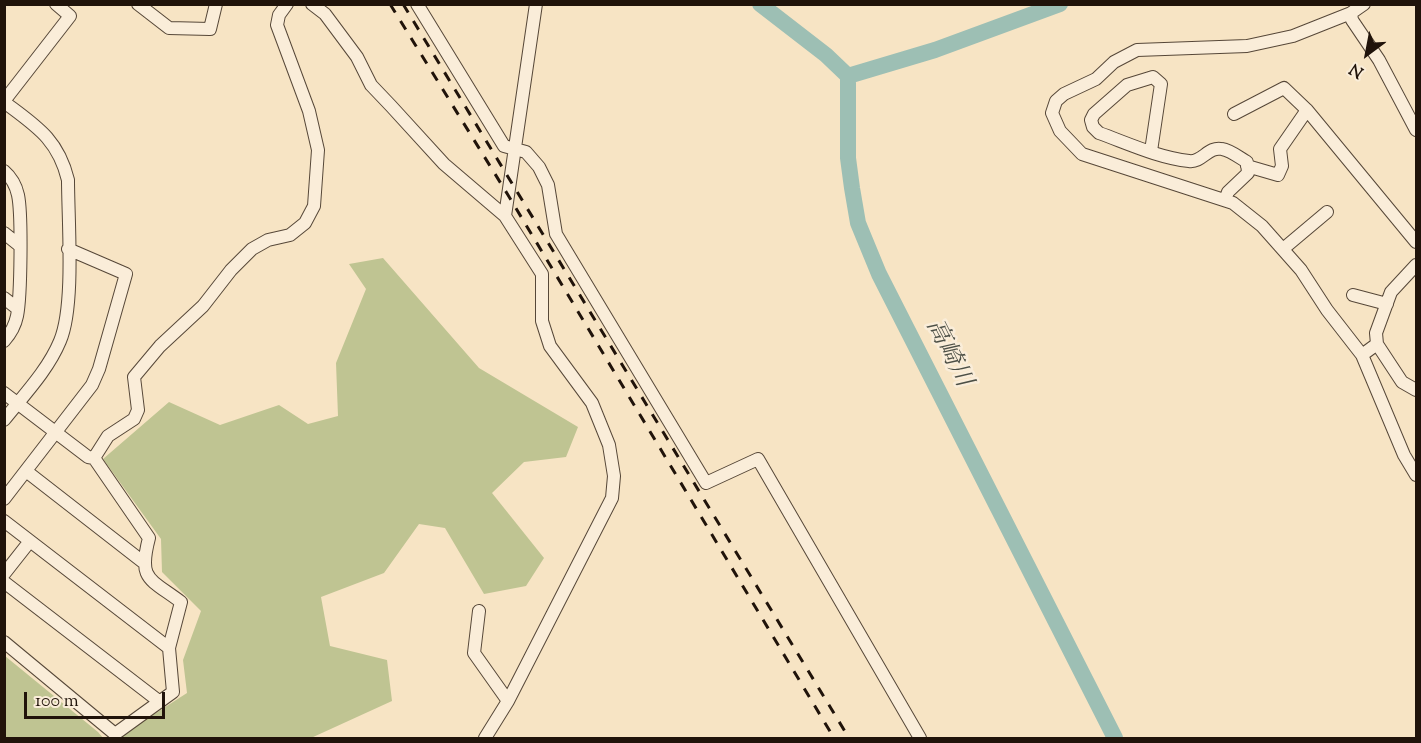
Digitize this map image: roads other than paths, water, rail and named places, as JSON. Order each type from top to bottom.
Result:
[{"type":"street","points":[[4,420],[49,363],[61,340],[68,298],[68,180],[59,153],[45,133],[4,101],[70,16],[56,4]]},
{"type":"street","points":[[138,4],[169,28],[210,29],[216,4]]},
{"type":"street","points":[[94,458],[108,436],[134,419],[138,410],[134,377],[160,346],[203,306],[231,270],[252,249],[268,240],[290,235],[305,223],[314,206],[318,150],[309,111],[277,25],[279,15],[288,4]]},
{"type":"street","points":[[312,4],[325,14],[357,57],[371,85],[444,164],[505,216],[542,274],[542,321],[550,346],[592,403],[609,446],[614,476],[612,498],[508,701],[485,738]]},
{"type":"street","points":[[417,4],[504,146],[514,151],[526,152],[539,166],[550,195],[556,234],[706,483],[758,459],[920,738]]},
{"type":"street","points":[[505,216],[536,4]]},
{"type":"street","points":[[1364,4],[1351,13],[1293,36],[1247,46],[1137,50],[1114,62],[1096,79],[1064,94],[1056,101],[1052,112],[1060,131],[1082,154],[1233,202],[1262,226],[1301,270],[1327,310],[1362,355],[1404,455],[1416,475]]},
{"type":"street","points":[[1351,13],[1352,20],[1379,60],[1416,130]]},
{"type":"street","points":[[1151,151],[1161,84],[1153,77],[1127,85],[1091,120],[1093,127],[1099,133],[1151,151],[1190,162],[1200,159],[1210,150],[1222,149],[1247,162],[1248,173],[1228,192],[1225,200]]},
{"type":"street","points":[[1234,114],[1284,87],[1307,110],[1416,242]]},
{"type":"street","points":[[1247,166],[1278,175],[1282,166],[1280,149],[1307,110]]},
{"type":"street","points":[[4,171],[15,185],[19,196],[20,245],[18,309],[13,329],[4,341]]},
{"type":"street","points":[[1283,249],[1327,212]]},
{"type":"street","points":[[4,233],[20,245]]},
{"type":"street","points":[[4,499],[87,392],[99,369],[126,274],[68,249]]},
{"type":"street","points":[[1414,273],[1391,292],[1376,333],[1377,344],[1402,382],[1416,390]]},
{"type":"street","points":[[1353,295],[1386,303]]},
{"type":"street","points":[[4,298],[18,309]]},
{"type":"street","points":[[1362,355],[1377,344]]},
{"type":"street","points":[[4,393],[88,458],[94,458]]},
{"type":"street","points":[[4,642],[115,734],[173,692],[169,648],[181,602],[147,576],[143,562],[150,538],[94,458]]},
{"type":"street","points":[[26,471],[143,562]]},
{"type":"street","points":[[4,521],[169,648]]},
{"type":"street","points":[[4,574],[30,541]]},
{"type":"street","points":[[4,582],[160,702]]},
{"type":"street","points":[[479,611],[474,653],[508,701]]},
{"type":"waterway","name":"高崎川","points":[[760,4],[826,55],[848,76],[848,158],[858,223],[879,274],[1115,738]]},
{"type":"waterway","points":[[848,76],[935,50],[1060,4]]},
{"type":"railway","points":[[390,4],[508,195],[834,738]]},
{"type":"railway","points":[[403,4],[849,738]]}]
